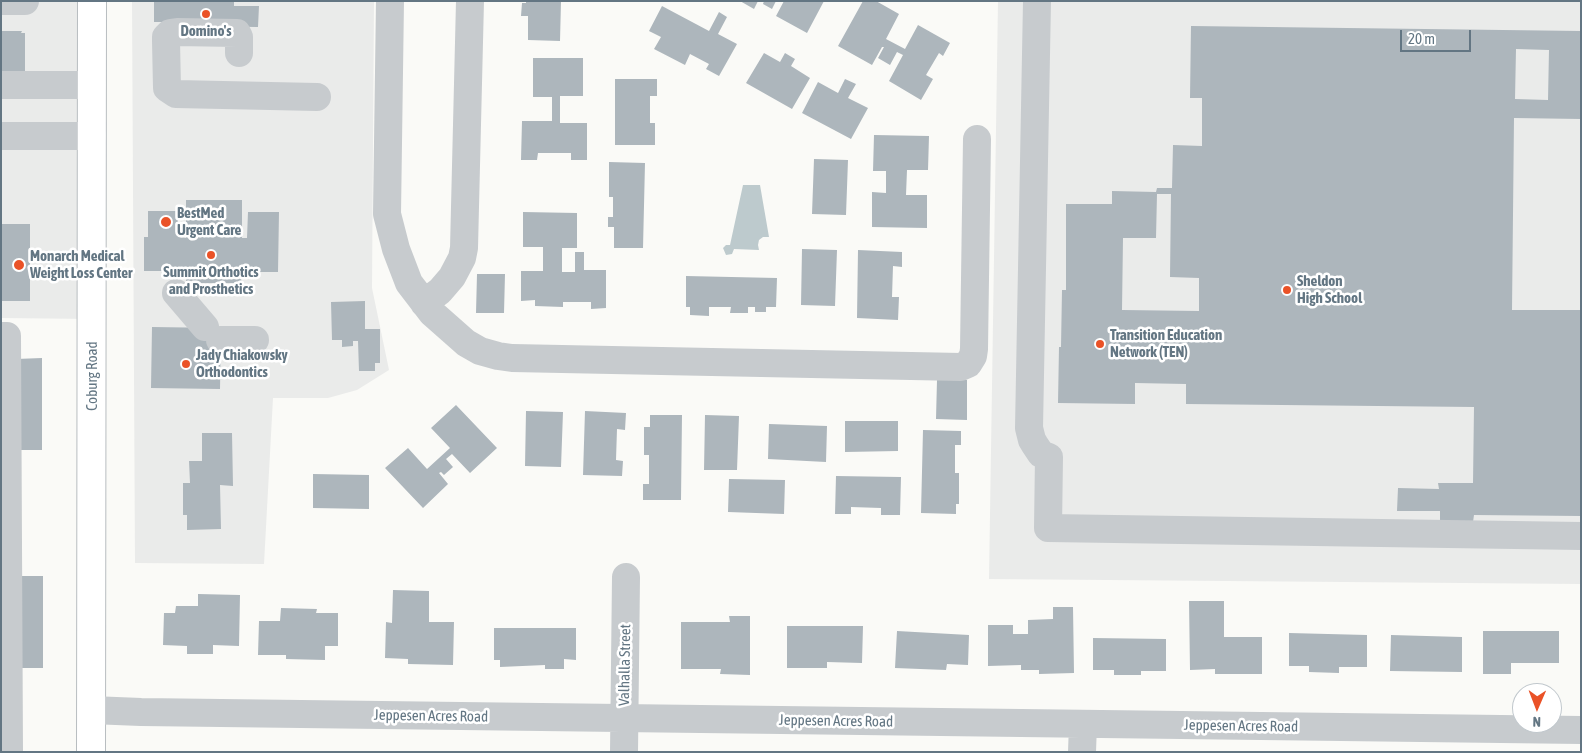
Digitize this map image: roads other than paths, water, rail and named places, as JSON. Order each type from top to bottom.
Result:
[{"type":"main road","name":"Coburg Road","points":[[91,752],[92,1]]},
{"type":"street","points":[[1,1],[26,1]]},
{"type":"street","points":[[390,1],[387,214],[396,249],[409,283],[432,313],[466,343],[480,351],[512,358],[961,367],[971,361],[974,350],[977,139]]},
{"type":"street","points":[[424,303],[440,291],[452,277],[462,258],[464,248],[470,1]]},
{"type":"street","points":[[1038,1],[1030,428],[1035,446],[1041,454],[1049,457],[1048,528],[1581,536]]},
{"type":"street","points":[[239,53],[239,37],[237,33],[170,33],[166,41],[167,88],[176,94],[317,97]]},
{"type":"street","points":[[1,85],[92,85]]},
{"type":"street","points":[[1,136],[92,136]]},
{"type":"street","points":[[176,293],[213,334],[255,340]]},
{"type":"street","points":[[1,336],[7,336],[5,700],[9,752]]},
{"type":"street","name":"Valhalla Street","points":[[624,752],[626,577]]},
{"type":"street","name":"Jeppesen Acres Road","points":[[91,710],[1581,730]]},
{"type":"street","points":[[1082,752],[1083,724]]},
{"type":"place","name":"Domino's","points":[[206,14]]},
{"type":"place","name":"BestMed Urgent Care","points":[[166,222]]},
{"type":"place","name":"Summit Orthotics and Prosthetics","points":[[211,255]]},
{"type":"place","name":"Monarch Medical Weight Loss Center","points":[[19,265]]},
{"type":"place","name":"Sheldon High School","points":[[1287,290]]},
{"type":"place","name":"Transition Education Network (TEN)","points":[[1100,344]]},
{"type":"place","name":"Jady Chiakowsky Orthodontics","points":[[186,364]]}]
